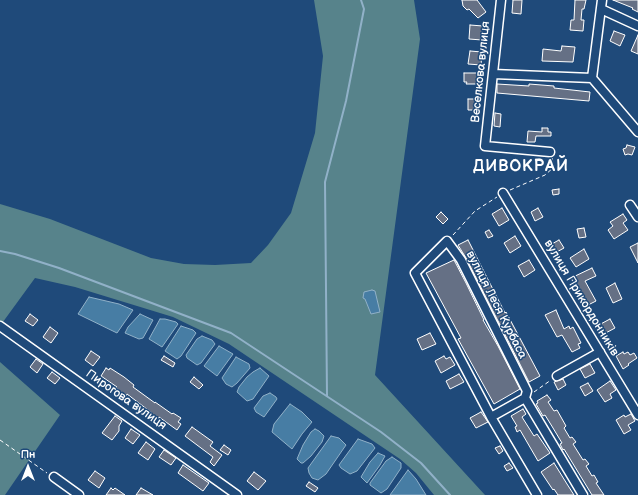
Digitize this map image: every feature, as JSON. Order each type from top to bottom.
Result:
[{"type":"street","name":"Веселкова вулиця","points":[[501,0],[485,146],[550,152]]},
{"type":"street","points":[[592,78],[602,0]]},
{"type":"street","points":[[601,9],[638,26]]},
{"type":"street","points":[[493,74],[592,78],[638,132]]},
{"type":"street","name":"вулиця Прикордонників","points":[[503,194],[638,415]]},
{"type":"street","points":[[630,205],[638,217]]},
{"type":"street","name":"вулиця Леся Курбаса","points":[[537,495],[491,417],[415,274],[447,241],[461,260],[527,391],[525,398],[583,495]]},
{"type":"street","name":"Пирогова вулиця","points":[[0,326],[237,495]]},
{"type":"street","points":[[558,376],[600,352]]},
{"type":"street","points":[[491,417],[525,398]]},
{"type":"street","points":[[54,477],[79,495]]},
{"type":"path","points":[[525,398],[558,376]]},
{"type":"path","points":[[0,440],[54,477]]},
{"type":"green space","points":[[314,0],[414,0],[420,39],[375,375],[485,495],[434,495],[416,473],[400,459],[229,344],[173,317],[75,287],[35,278],[0,326],[0,204],[50,219],[151,258],[184,264],[215,265],[251,263],[268,245],[291,213],[315,133],[323,56]]},
{"type":"green space","points":[[0,362],[60,415],[5,495],[0,495]]},
{"type":"water","points":[[372,290],[375,291],[380,312],[371,314],[365,299],[363,298],[364,292]]},
{"type":"water","points":[[89,297],[119,304],[133,310],[117,333],[78,314]]},
{"type":"water","points":[[140,314],[153,320],[143,338],[139,339],[125,333],[128,327]]},
{"type":"water","points":[[160,319],[176,322],[178,324],[162,347],[149,339]]},
{"type":"water","points":[[181,326],[193,330],[196,333],[181,356],[177,359],[165,351]]},
{"type":"water","points":[[202,336],[212,340],[215,344],[201,363],[197,365],[187,358],[186,355],[197,339]]},
{"type":"water","points":[[219,346],[233,354],[217,376],[204,366]]},
{"type":"water","points":[[236,357],[249,364],[250,368],[232,387],[226,384],[222,378]]},
{"type":"water","points":[[260,368],[269,376],[253,399],[247,401],[237,392],[247,377]]},
{"type":"water","points":[[270,393],[277,399],[264,417],[256,412],[254,408],[263,396]]},
{"type":"water","points":[[290,404],[302,412],[312,422],[292,449],[272,432],[274,424]]},
{"type":"water","points":[[315,429],[324,436],[322,442],[311,456],[301,463],[297,459],[303,445],[311,432]]},
{"type":"water","points":[[331,436],[339,438],[346,445],[326,474],[318,480],[312,478],[308,468]]},
{"type":"water","points":[[358,439],[372,444],[375,448],[357,471],[350,474],[339,465]]},
{"type":"water","points":[[378,453],[385,456],[367,483],[361,477],[370,462]]},
{"type":"water","points":[[392,457],[401,463],[401,468],[387,489],[381,493],[370,485],[370,483],[386,461]]},
{"type":"water","points":[[408,470],[416,479],[426,495],[390,495]]},
{"type":"building","points":[[462,0],[477,0],[486,12],[478,18],[469,9],[467,10],[463,6]]},
{"type":"building","points":[[513,0],[522,0],[521,14],[512,13]]},
{"type":"building","points":[[575,0],[586,0],[584,9],[582,9],[581,20],[584,20],[583,31],[570,30],[571,20],[574,20]]},
{"type":"building","points":[[613,0],[638,0],[638,12],[632,9],[633,8]]},
{"type":"building","points":[[470,25],[483,26],[482,40],[469,39]]},
{"type":"building","points":[[614,31],[625,35],[620,46],[610,41]]},
{"type":"building","points":[[638,35],[638,54],[631,51]]},
{"type":"building","points":[[562,46],[575,47],[573,62],[542,61],[543,49],[561,51]]},
{"type":"building","points":[[470,51],[482,52],[481,65],[468,64]]},
{"type":"building","points":[[464,73],[479,73],[479,84],[466,84],[467,82],[464,82]]},
{"type":"building","points":[[497,84],[554,86],[554,88],[590,92],[589,101],[497,93]]},
{"type":"building","points":[[468,99],[477,99],[477,110],[468,110]]},
{"type":"building","points":[[495,113],[501,114],[500,127],[494,126]]},
{"type":"building","points":[[542,128],[548,128],[548,132],[551,132],[551,136],[536,136],[535,142],[527,142],[528,131],[542,132]]},
{"type":"building","points":[[627,145],[635,147],[632,155],[625,155],[623,149],[626,148]]},
{"type":"building","points":[[559,189],[559,194],[553,195],[552,190]]},
{"type":"building","points":[[502,208],[509,220],[499,226],[492,214]]},
{"type":"building","points":[[538,208],[543,217],[535,221],[531,212]]},
{"type":"building","points":[[441,212],[448,219],[443,224],[436,217]]},
{"type":"building","points":[[623,214],[627,220],[623,223],[628,230],[614,239],[608,230],[613,226],[610,222]]},
{"type":"building","points":[[584,228],[586,237],[579,238],[577,229]]},
{"type":"building","points":[[489,230],[493,236],[488,238],[485,232]]},
{"type":"building","points":[[515,236],[521,246],[510,253],[504,243]]},
{"type":"building","points":[[468,240],[505,313],[506,312],[540,376],[529,382],[458,245]]},
{"type":"building","points":[[559,240],[564,248],[555,253],[550,245]]},
{"type":"building","points":[[638,243],[638,263],[630,247]]},
{"type":"building","points":[[584,249],[589,259],[576,267],[570,258]]},
{"type":"building","points":[[454,260],[483,320],[520,389],[494,404],[458,339],[461,338],[426,273]]},
{"type":"building","points":[[529,260],[535,270],[524,277],[518,266]]},
{"type":"building","points":[[592,268],[596,276],[585,281],[596,301],[586,306],[571,278]]},
{"type":"building","points":[[615,283],[622,299],[613,303],[606,288]]},
{"type":"building","points":[[556,310],[564,329],[569,326],[570,329],[573,327],[581,343],[578,344],[580,348],[572,352],[562,335],[557,337],[545,315]]},
{"type":"building","points":[[30,314],[38,320],[33,326],[25,321]]},
{"type":"building","points":[[610,319],[615,328],[602,335],[597,326]]},
{"type":"building","points":[[50,327],[58,333],[51,343],[43,337]]},
{"type":"building","points":[[430,333],[436,344],[422,350],[417,339]]},
{"type":"building","points":[[91,351],[100,357],[93,366],[85,360]]},
{"type":"building","points":[[623,352],[624,354],[628,352],[630,355],[634,353],[637,358],[623,369],[616,356]]},
{"type":"building","points":[[164,356],[175,363],[173,367],[161,360]]},
{"type":"building","points":[[444,356],[446,359],[450,357],[455,365],[441,373],[435,361]]},
{"type":"building","points":[[36,359],[43,364],[37,373],[30,367]]},
{"type":"building","points":[[590,364],[595,373],[585,378],[580,369]]},
{"type":"building","points":[[106,368],[109,370],[110,368],[124,377],[134,385],[133,387],[155,403],[181,418],[178,422],[181,424],[177,430],[159,417],[158,420],[151,415],[152,413],[127,394],[126,396],[116,388],[117,387],[101,376]]},
{"type":"building","points":[[52,372],[60,378],[55,384],[47,378]]},
{"type":"building","points":[[459,374],[464,382],[450,389],[446,381]]},
{"type":"building","points":[[194,377],[203,385],[199,389],[190,382]]},
{"type":"building","points":[[563,379],[566,385],[558,390],[554,382]]},
{"type":"building","points":[[610,381],[616,390],[610,394],[612,398],[605,402],[597,390]]},
{"type":"building","points":[[588,383],[593,391],[585,396],[580,387]]},
{"type":"building","points":[[547,395],[551,400],[548,402],[554,411],[557,410],[566,426],[564,428],[570,438],[572,437],[576,442],[573,444],[583,460],[585,459],[589,464],[586,466],[592,476],[594,475],[598,482],[596,483],[604,495],[592,495],[564,449],[563,450],[560,444],[562,443],[545,415],[543,416],[536,404],[538,403],[537,401]]},
{"type":"building","points":[[523,409],[526,414],[522,417],[534,436],[537,434],[550,453],[538,461],[520,430],[517,432],[515,427],[517,426],[511,416]]},
{"type":"building","points":[[481,412],[488,422],[476,428],[470,418]]},
{"type":"building","points":[[631,414],[635,421],[628,425],[631,430],[624,434],[616,420],[624,415],[625,417]]},
{"type":"building","points":[[115,416],[122,421],[119,426],[119,431],[112,440],[102,433]]},
{"type":"building","points":[[192,427],[213,442],[210,446],[222,455],[214,466],[210,462],[213,457],[185,436]]},
{"type":"building","points":[[131,429],[140,435],[133,444],[125,438]]},
{"type":"building","points":[[146,442],[155,449],[148,460],[138,453]]},
{"type":"building","points":[[224,445],[231,450],[228,455],[220,450]]},
{"type":"building","points":[[500,446],[503,451],[499,454],[495,448]]},
{"type":"building","points":[[164,450],[176,458],[171,465],[159,457]]},
{"type":"building","points":[[509,463],[513,468],[507,471],[504,466]]},
{"type":"building","points":[[554,463],[574,495],[558,495],[541,472]]},
{"type":"building","points":[[183,465],[209,483],[203,491],[178,473]]},
{"type":"building","points":[[95,471],[105,478],[99,488],[88,480]]},
{"type":"building","points":[[254,472],[266,481],[258,490],[247,481]]},
{"type":"building","points":[[309,482],[318,488],[315,492],[306,486]]},
{"type":"building","points":[[111,488],[113,490],[115,488],[125,495],[106,495]]},
{"type":"building","points":[[141,488],[153,495],[136,495]]},
{"type":"waterway","points":[[327,396],[325,182],[346,101],[364,9],[361,0]]},
{"type":"waterway","points":[[0,251],[15,254],[59,268],[231,333],[381,432],[421,463],[450,495]]},
{"type":"district","name":"ДИВОКРАЙ","points":[[521,167]]}]
